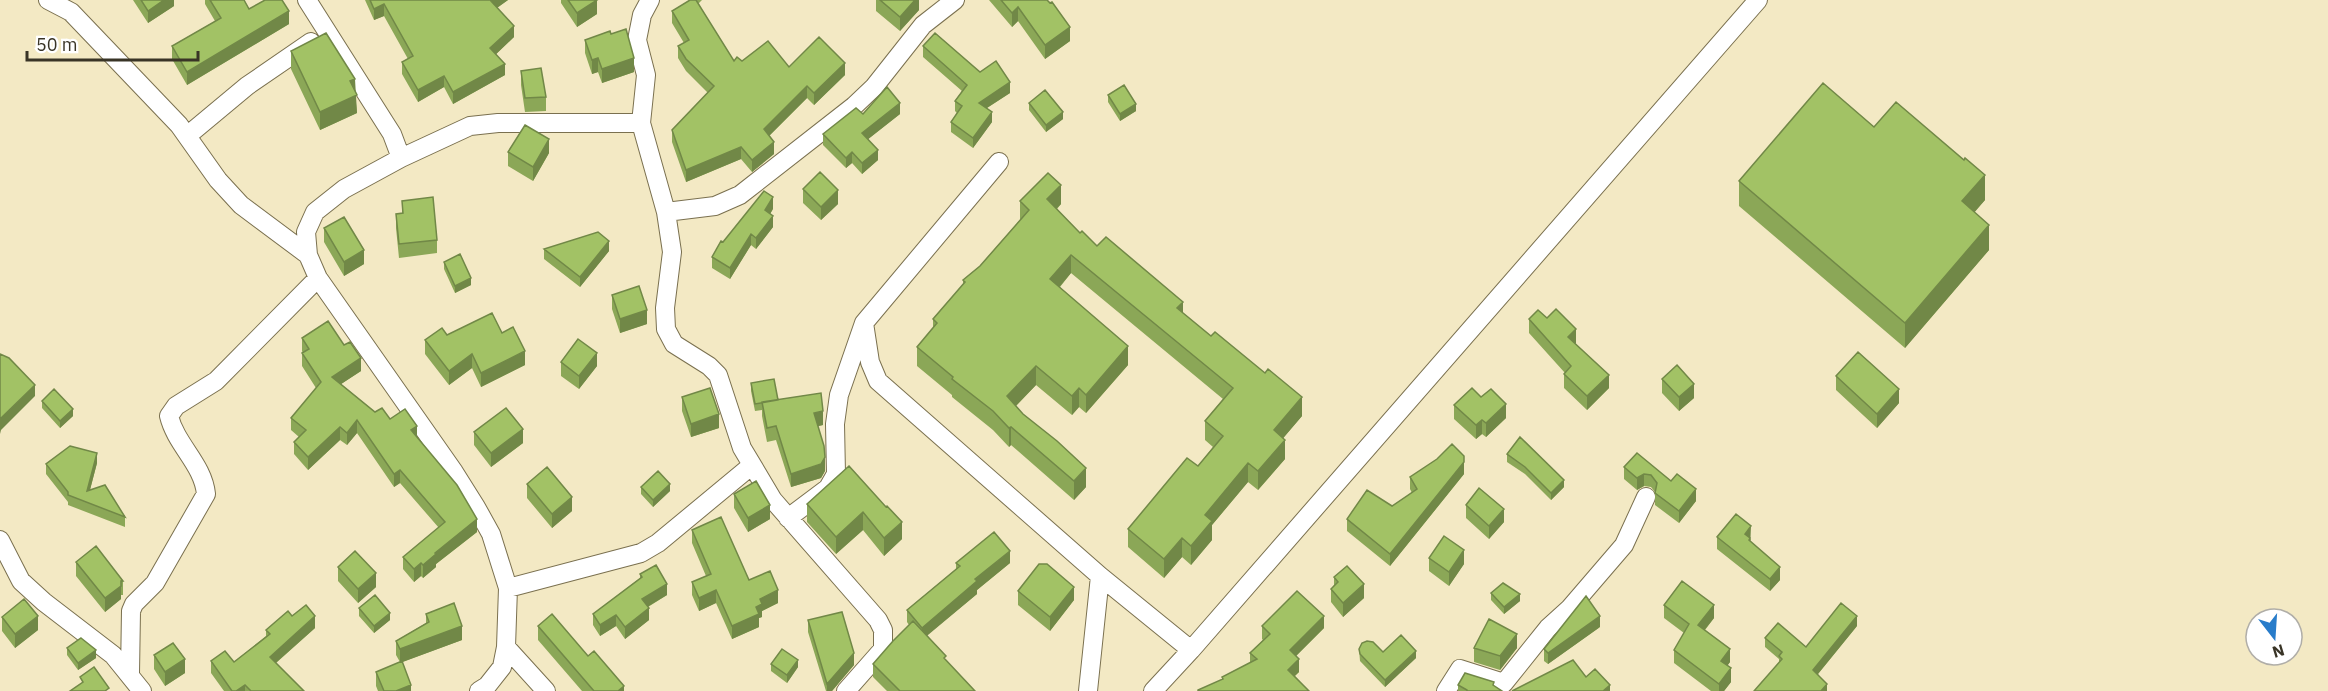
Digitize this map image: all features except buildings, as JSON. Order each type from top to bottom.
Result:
[{"type":"street","points":[[48,0],[71,12],[179,125],[218,180],[241,205],[308,255]]},
{"type":"street","points":[[307,0],[392,135],[400,158]]},
{"type":"street","points":[[650,0],[642,15],[637,40],[646,75],[641,123],[666,212],[672,252],[665,308],[666,328],[674,344],[709,366],[718,375],[742,448],[751,466],[788,518],[878,620],[883,630],[883,649],[846,691]]},
{"type":"street","points":[[666,212],[715,206],[740,195],[868,93],[923,25],[955,0]]},
{"type":"street","points":[[1153,691],[1758,0]]},
{"type":"street","points":[[187,136],[247,86],[327,31]]},
{"type":"street","points":[[479,691],[502,668],[506,647],[508,588],[491,534],[476,507],[318,278],[308,255],[306,232],[315,212],[344,189],[400,158],[470,126],[498,123],[641,123]]},
{"type":"street","points":[[788,518],[828,488],[836,474],[835,424],[839,395],[864,323],[999,162]]},
{"type":"street","points":[[129,673],[131,611],[134,604],[155,583],[206,494],[205,480],[172,430],[169,416],[176,406],[216,381],[318,278]]},
{"type":"street","points":[[864,323],[870,362],[878,381],[1100,576],[1191,650]]},
{"type":"street","points":[[508,588],[641,553],[658,543],[751,466]]},
{"type":"street","points":[[1446,691],[1460,669],[1504,683],[1548,628],[1569,609],[1624,545],[1646,497]]},
{"type":"street","points":[[0,540],[21,581],[44,602],[113,655],[142,691]]},
{"type":"street","points":[[1088,691],[1100,576]]},
{"type":"street","points":[[506,647],[546,691]]}]
